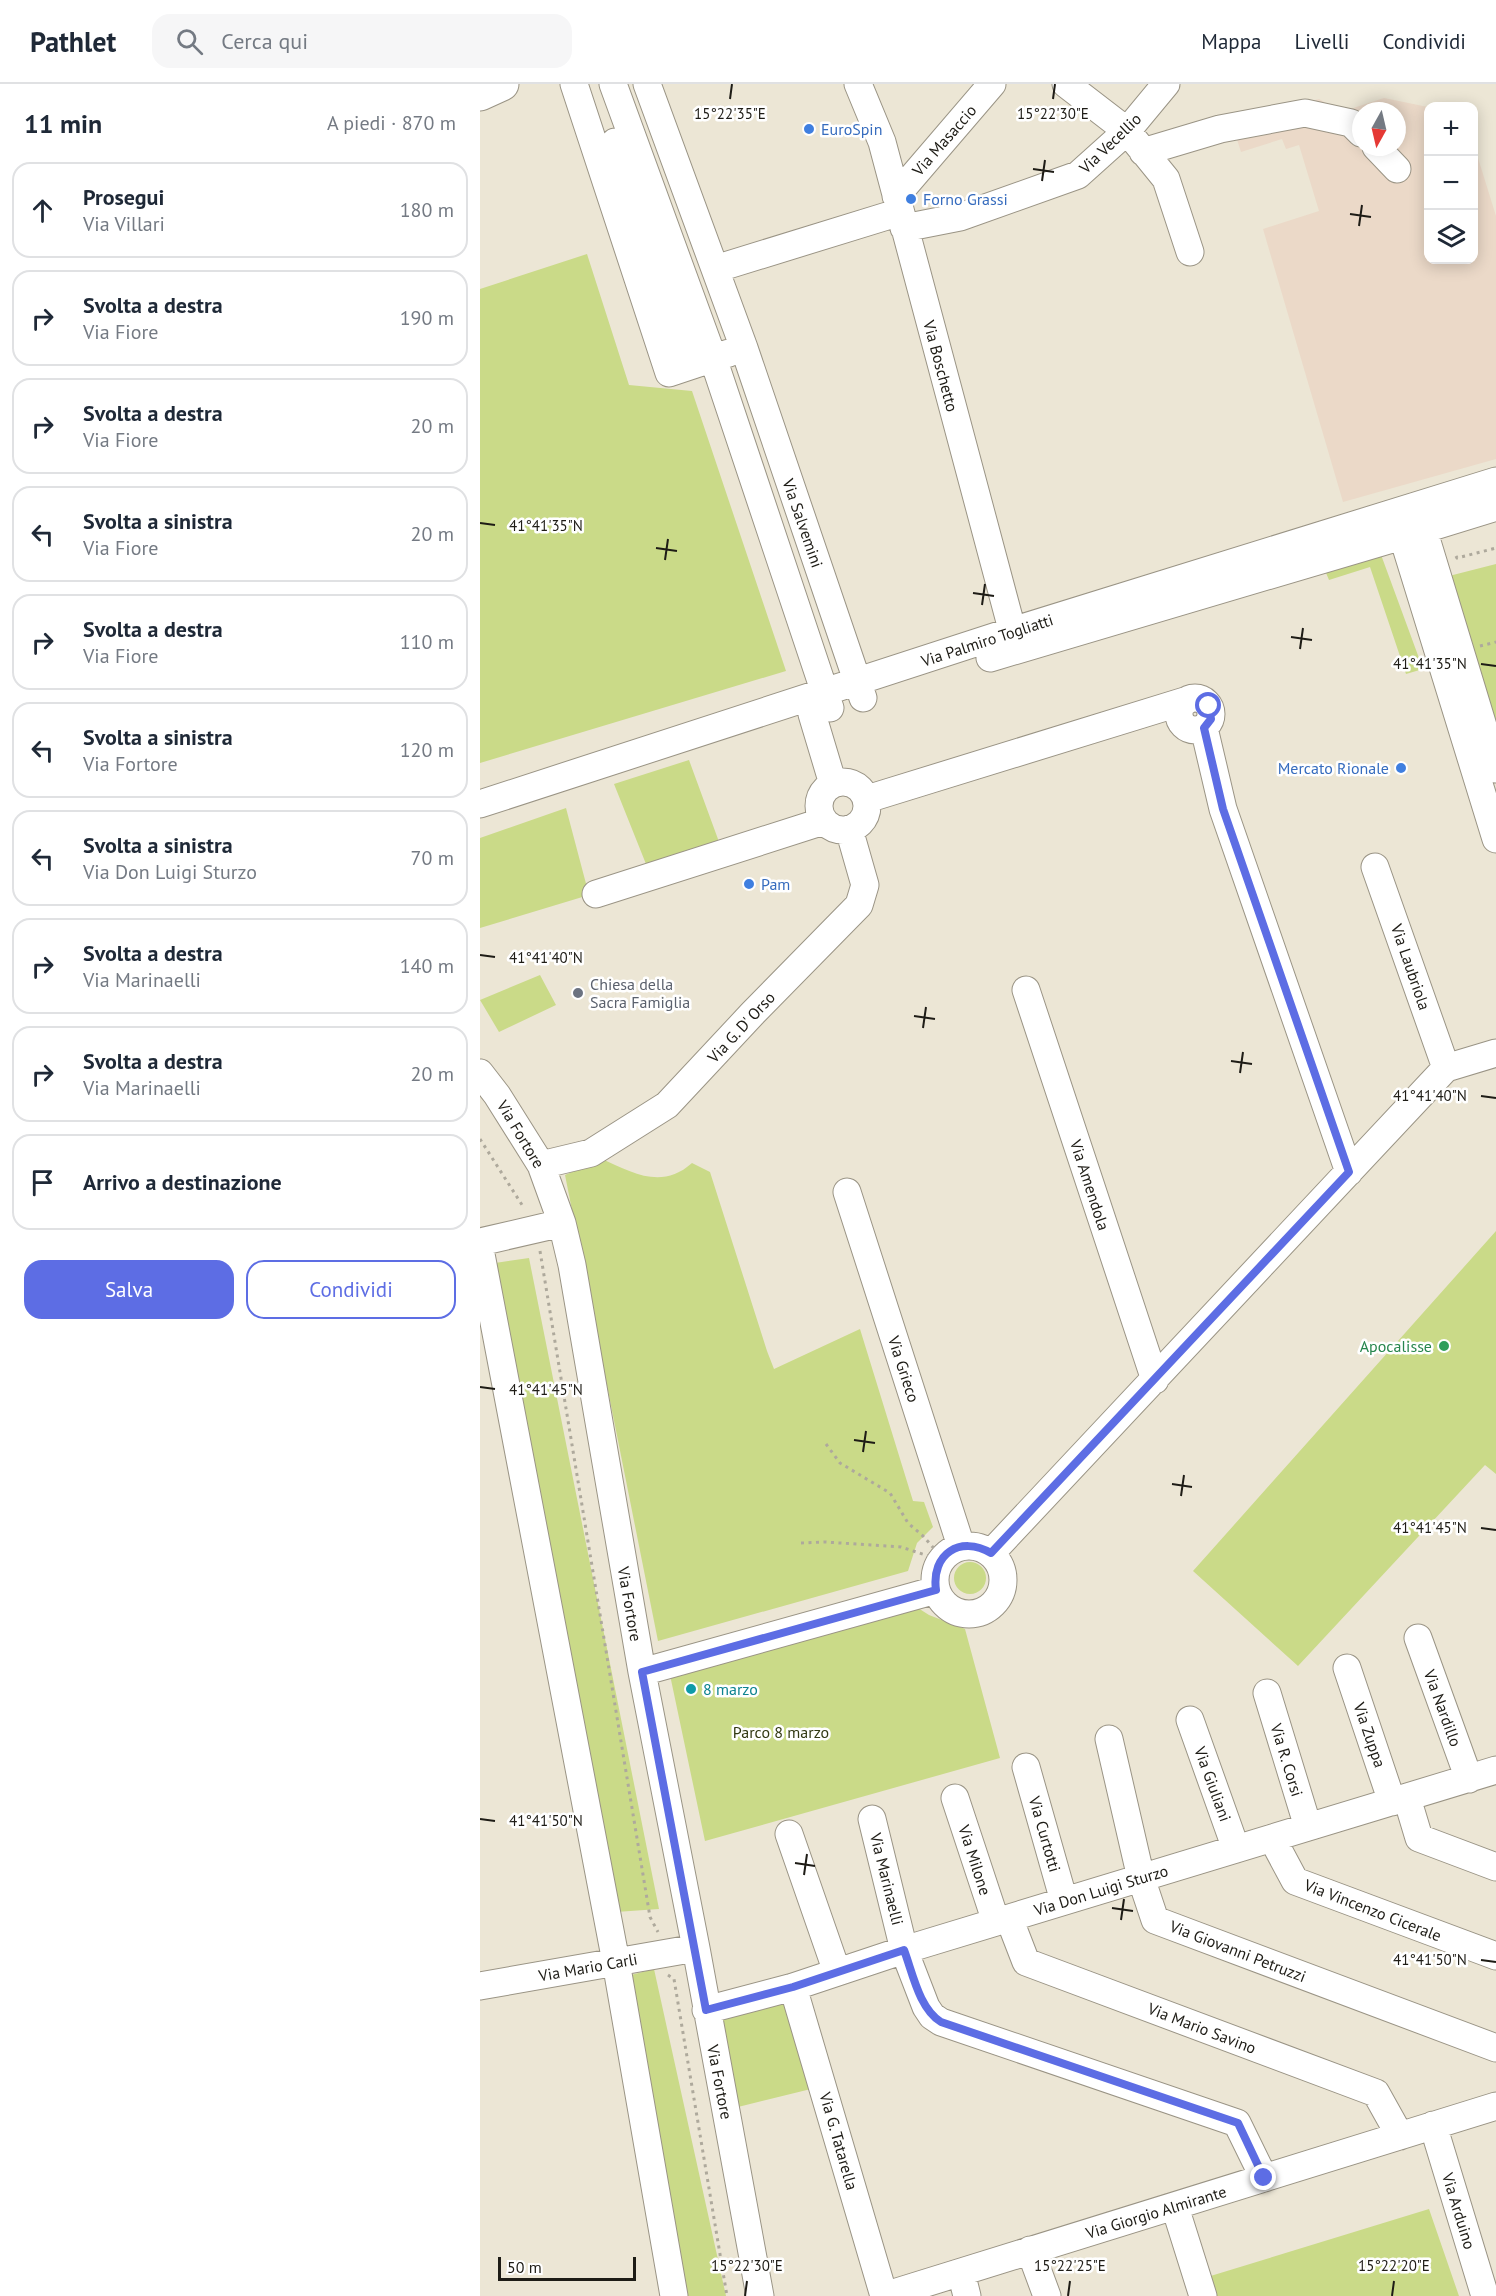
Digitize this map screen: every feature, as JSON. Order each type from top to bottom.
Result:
[{"type":"main road","points":[[480,94],[502,84]]},
{"type":"street","points":[[574,84],[669,373],[744,348]]},
{"type":"street","name":"Via Salvemini","points":[[594,84],[703,362]]},
{"type":"street","name":"Via Salvemini","points":[[613,84],[703,362],[823,704]]},
{"type":"street","name":"Via Salvemini","points":[[647,84],[744,348],[860,690]]},
{"type":"street","name":"Via Boschetto","points":[[858,84],[882,142],[1015,640]]},
{"type":"street","name":"Via Masaccio","points":[[900,212],[992,84]]},
{"type":"street","points":[[1066,84],[1135,141],[1166,179],[1190,252]]},
{"type":"street","name":"Via Vecellio","points":[[715,268],[900,212],[960,217],[1078,175],[1135,141],[1166,84]]},
{"type":"street","points":[[1135,141],[1220,129],[1305,113],[1352,124]]},
{"type":"street","points":[[1385,156],[1397,168]]},
{"type":"street","name":"Via Palmiro Togliatti","points":[[1416,521],[1496,481]]},
{"type":"street","name":"Via Palmiro Togliatti","points":[[480,821],[860,690],[1015,640],[1416,521],[1496,507]]},
{"type":"street","points":[[1416,521],[1496,769]]},
{"type":"street","points":[[1416,521],[1496,839]]},
{"type":"street","points":[[867,799],[1188,700],[1202,699],[1209,706],[1211,719],[1204,728],[1223,809],[1349,1172]]},
{"type":"street","points":[[823,704],[833,784]]},
{"type":"street","name":"Via Palmiro Togliatti","points":[[480,804],[823,704]]},
{"type":"street","points":[[596,894],[837,825],[858,825],[864,819],[867,799],[862,791],[850,783],[833,784],[826,788],[820,796],[820,814],[837,825]]},
{"type":"street","name":"Via G. D' Orso","points":[[542,1165],[591,1153],[667,1105],[859,905],[865,885],[837,825]]},
{"type":"street","name":"Via Laubriola","points":[[1375,867],[1446,1068]]},
{"type":"street","name":"Via Amendola","points":[[1026,990],[1155,1380]]},
{"type":"street","points":[[991,1553],[1446,1068],[1496,1053]]},
{"type":"street","name":"Via Fortore","points":[[480,1073],[497,1095],[542,1165],[562,1223],[572,1265],[642,1672],[760,2296]]},
{"type":"street","name":"Via Grieco","points":[[847,1192],[948,1555]]},
{"type":"street","points":[[480,1242],[562,1223]]},
{"type":"street","points":[[480,1249],[616,1962],[674,2296]]},
{"type":"street","points":[[972,1545],[991,1553],[999,1562],[1003,1573],[1004,1584],[1000,1596],[993,1605],[972,1615],[960,1614],[950,1609],[941,1601],[936,1590],[934,1579],[937,1568],[948,1555],[972,1545]]},
{"type":"street","points":[[642,1672],[936,1590]]},
{"type":"street","name":"Via Nardillo","points":[[1418,1638],[1469,1779]]},
{"type":"street","name":"Via Zuppa","points":[[1347,1668],[1400,1800],[1419,1838],[1496,1867]]},
{"type":"street","name":"Via R. Corsi","points":[[1267,1693],[1308,1827]]},
{"type":"street","name":"Via Giuliani","points":[[1190,1720],[1236,1849]]},
{"type":"street","name":"Via Giovanni Petruzzi","points":[[1109,1739],[1141,1878],[1155,1920],[1496,2048]]},
{"type":"street","name":"Via Curtotti","points":[[1026,1767],[1064,1901]]},
{"type":"street","name":"Via Don Luigi Sturzo","points":[[706,2010],[793,1987],[904,1950],[1496,1770]]},
{"type":"street","name":"Via Milone","points":[[955,1798],[1002,1920]]},
{"type":"street","name":"Via Marinaelli","points":[[872,1819],[904,1950],[926,2007],[932,2016],[941,2022],[1238,2123],[1264,2178]]},
{"type":"street","points":[[789,1834],[837,1972]]},
{"type":"street","name":"Via Vincenzo Cicerale","points":[[1272,1838],[1295,1881],[1496,1956]]},
{"type":"street","name":"Via Mario Savino","points":[[1002,1920],[1026,1962],[1376,2093],[1400,2136]]},
{"type":"street","name":"Via Mario Carli","points":[[480,1986],[696,1948]]},
{"type":"street","name":"Via G. Tatarella","points":[[793,1987],[884,2296]]},
{"type":"street","name":"Via Giorgio Almirante","points":[[884,2296],[964,2284],[1030,2250],[1496,2106]]},
{"type":"street","name":"Via Arduino","points":[[1432,2125],[1485,2296]]},
{"type":"street","points":[[1175,2207],[1203,2296]]},
{"type":"street","points":[[1030,2250],[1047,2296]]},
{"type":"path","points":[[1416,521],[1457,558],[1496,548]]},
{"type":"path","points":[[480,1139],[536,1230],[650,1917],[658,1930],[665,1973],[674,1979],[727,2296]]},
{"type":"path","points":[[826,1444],[840,1463],[890,1494],[908,1523],[948,1555]]},
{"type":"path","points":[[801,1543],[825,1542],[901,1547],[948,1555]]},
{"type":"shaded area","points":[[1384,98],[1404,102],[1372,102]]},
{"type":"shaded area","points":[[1319,99],[1341,112],[1352,108],[1352,156],[1406,156],[1406,102],[1424,106],[1424,264],[1478,264],[1478,158],[1496,216],[1496,459],[1343,502],[1263,229],[1319,211],[1299,145],[1286,149],[1282,139],[1241,152],[1233,127],[1281,109]]},
{"type":"green space","points":[[587,254],[629,385],[692,391],[786,671],[480,763],[480,289]]},
{"type":"green space","points":[[1380,552],[1423,669],[1406,674],[1370,567],[1329,580],[1324,568]]},
{"type":"green space","points":[[1496,564],[1496,728],[1449,576]]},
{"type":"green space","points":[[689,760],[722,850],[650,874],[614,784]]},
{"type":"green space","points":[[566,808],[589,895],[480,928],[480,838]]},
{"type":"green space","points":[[540,975],[556,1005],[499,1032],[480,1000]]},
{"type":"green space","points":[[602,1159],[636,1174],[647,1176],[670,1176],[692,1163],[710,1172],[774,1369],[860,1329],[913,1501],[924,1502],[933,1527],[917,1543],[908,1571],[658,1641],[565,1175]]},
{"type":"green space","points":[[1496,1231],[1496,1474],[1485,1465],[1298,1666],[1193,1571]]},
{"type":"green space","points":[[529,1258],[659,1909],[616,1912],[495,1263]]},
{"type":"green space","points":[[970,1562],[982,1566],[986,1578],[982,1590],[970,1594],[958,1590],[954,1578],[958,1566]]},
{"type":"green space","name":"Parco 8 marzo","points":[[918,1608],[929,1615],[965,1629],[1000,1758],[705,1841],[670,1675]]},
{"type":"green space","points":[[654,1969],[726,2296],[684,2296],[631,1975]]},
{"type":"green space","points":[[785,1995],[815,2088],[738,2107],[720,2011]]},
{"type":"green space","points":[[1429,2209],[1459,2296],[1210,2296],[1204,2278]]},
{"type":"place","name":"EuroSpin","points":[[809,129]]},
{"type":"place","name":"Forno Grassi","points":[[911,199]]},
{"type":"place","name":"Mercato Rionale","points":[[1401,768]]},
{"type":"place","name":"Pam","points":[[749,884]]},
{"type":"place","name":"Chiesa della Sacra Famiglia","points":[[578,993]]},
{"type":"place","name":"Apocalisse","points":[[1444,1346]]},
{"type":"place","name":"8 marzo","points":[[691,1689]]},
{"type":"route","points":[[1209,706],[1211,719],[1204,728],[1223,809],[1349,1172],[991,1553],[972,1545],[961,1546],[951,1551],[942,1558],[937,1568],[934,1579],[936,1590],[642,1672],[706,2010],[793,1987],[904,1950],[926,2007],[932,2016],[941,2022],[1238,2123],[1264,2178]]}]
